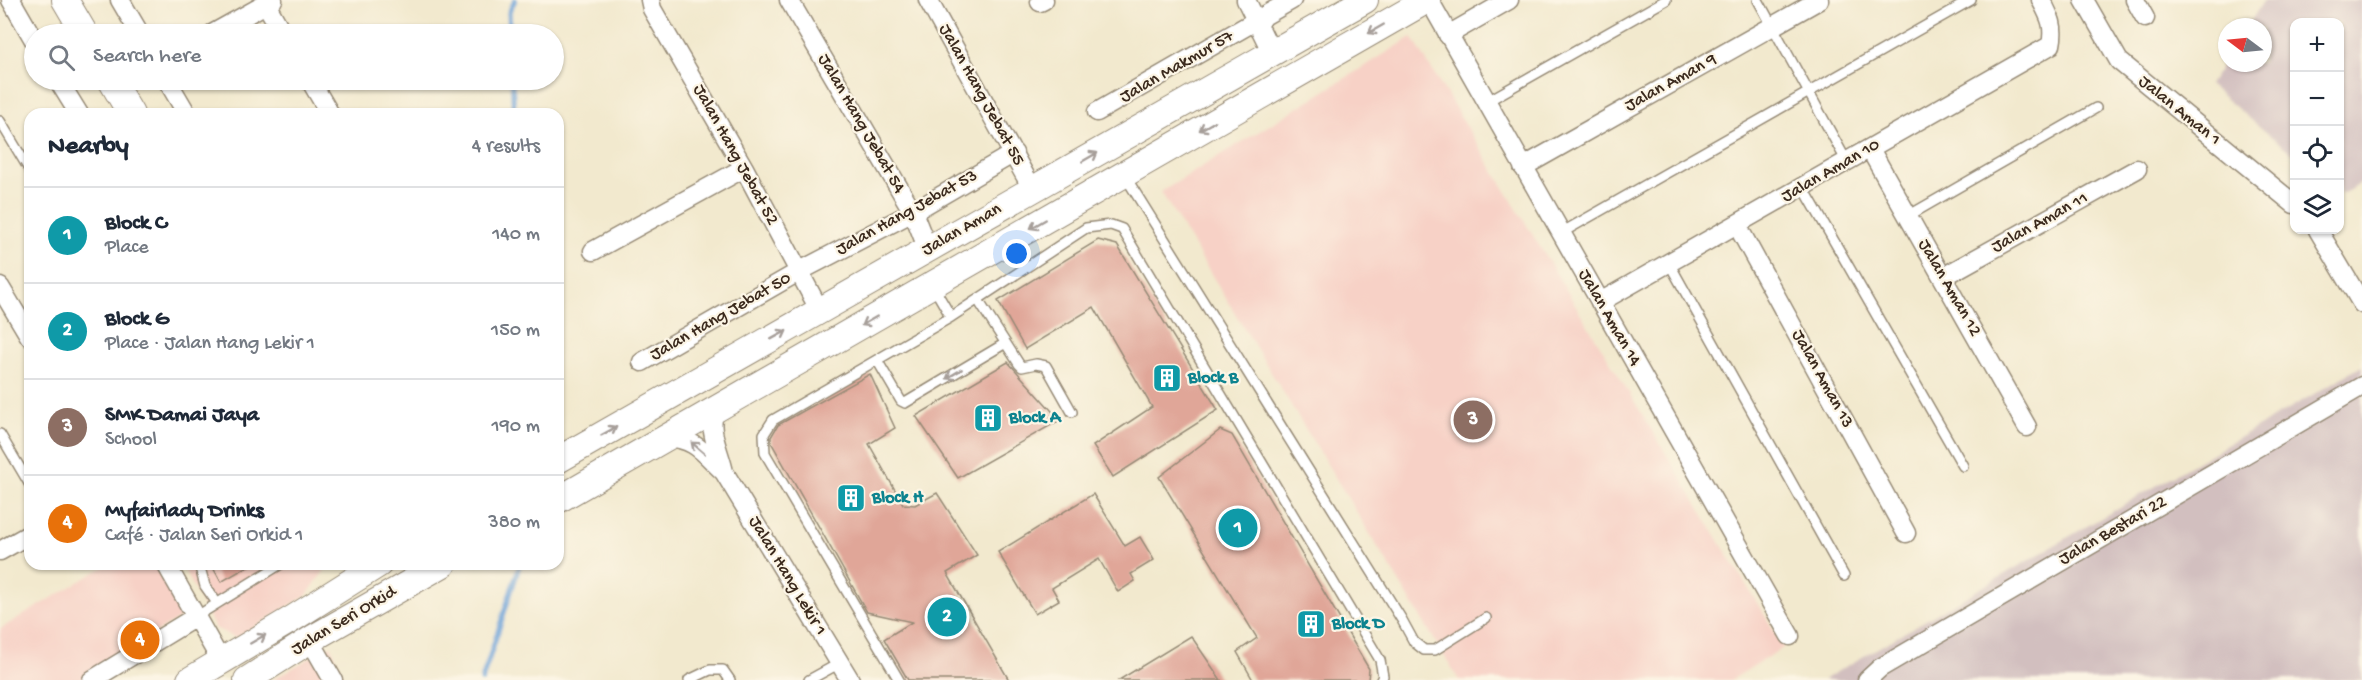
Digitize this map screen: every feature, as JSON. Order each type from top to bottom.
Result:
[{"type":"main road","points":[[65,0],[79,24]]},
{"type":"main road","name":"Jalan Aman","points":[[564,457],[1365,0]]},
{"type":"main road","name":"Jalan Aman","points":[[708,413],[1428,0]]},
{"type":"main road","points":[[117,90],[127,108]]},
{"type":"main road","points":[[564,496],[708,413]]},
{"type":"main road","points":[[339,588],[352,570]]},
{"type":"main road","points":[[339,588],[369,570]]},
{"type":"main road","name":"Jalan Seri Orkid","points":[[247,680],[310,640],[432,570]]},
{"type":"main road","name":"Jalan Seri Orkid","points":[[190,680],[292,620],[339,588]]},
{"type":"street","points":[[11,0],[25,24]]},
{"type":"street","points":[[120,0],[134,24]]},
{"type":"street","name":"Jalan Hang Jebat 52","points":[[650,0],[652,9],[744,168],[820,311]]},
{"type":"street","name":"Jalan Hang Jebat 54","points":[[789,0],[913,212],[928,250]]},
{"type":"street","name":"Jalan Hang Jebat 55","points":[[928,0],[1033,190]]},
{"type":"street","points":[[1246,0],[1272,53]]},
{"type":"street","name":"Jalan Makmur 57","points":[[1097,112],[1292,0]]},
{"type":"street","name":"Jalan Aman 14","points":[[1428,0],[1790,636]]},
{"type":"street","points":[[1449,35],[1509,0]]},
{"type":"street","name":"Jalan Aman 9","points":[[1523,167],[1819,0]]},
{"type":"street","name":"Jalan Aman 10","points":[[1600,302],[2051,45],[2054,33],[2053,21],[2040,0]]},
{"type":"street","name":"Jalan Aman 1","points":[[2084,0],[2112,51],[2128,70],[2290,200]]},
{"type":"street","points":[[2135,0],[2145,18]]},
{"type":"street","points":[[230,24],[269,2],[279,24]]},
{"type":"street","points":[[64,90],[75,108]]},
{"type":"street","points":[[173,90],[183,108]]},
{"type":"street","points":[[316,90],[326,108]]},
{"type":"street","name":"Jalan Aman 12","points":[[1870,149],[2027,427]]},
{"type":"street","name":"Jalan Hang Jebat 53","points":[[800,271],[913,212],[1014,153]]},
{"type":"street","points":[[593,251],[744,168]]},
{"type":"street","name":"Jalan Aman 11","points":[[1943,277],[2137,169]]},
{"type":"street","name":"Jalan Aman 13","points":[[1737,225],[1906,533]]},
{"type":"street","points":[[2320,234],[2362,304]]},
{"type":"street","name":"Jalan Hang Jebat 50","points":[[642,362],[800,271]]},
{"type":"street","points":[[0,287],[24,327]]},
{"type":"street","name":"Jalan Bestari 22","points":[[1868,680],[1880,668],[2362,386]]},
{"type":"street","name":"Jalan Hang Lekir 1","points":[[708,413],[712,418],[712,428],[724,472]]},
{"type":"street","name":"Jalan Hang Lekir 1","points":[[666,437],[682,438],[698,446],[724,472],[850,680]]},
{"type":"street","points":[[0,551],[24,537]]},
{"type":"street","points":[[170,570],[221,661]]},
{"type":"street","points":[[92,680],[197,616]]},
{"type":"street","points":[[310,640],[333,680]]},
{"type":"lane","points":[[1486,102],[1666,0]]},
{"type":"lane","points":[[1758,0],[1847,162]]},
{"type":"lane","points":[[1561,233],[1971,0]]},
{"type":"lane","points":[[1908,216],[2096,108]]},
{"type":"lane","points":[[0,121],[24,161]]},
{"type":"lane","points":[[1124,174],[1414,642],[1424,650],[1435,650],[1486,618]]},
{"type":"lane","points":[[1803,187],[1963,466]]},
{"type":"lane","points":[[899,680],[765,453],[764,434],[773,420],[951,317],[1086,228],[1111,225],[1122,229],[1380,660],[1383,676],[1381,680]]},
{"type":"lane","points":[[1669,263],[1844,576]]},
{"type":"lane","points":[[932,285],[951,317]]},
{"type":"lane","points":[[978,300],[1022,367],[1036,364],[1046,366],[1072,412]]},
{"type":"lane","points":[[877,360],[901,401],[905,403],[1005,344]]},
{"type":"lane","points":[[0,434],[24,475]]},
{"type":"lane","points":[[201,570],[205,586],[217,603]]},
{"type":"lane","points":[[197,616],[271,570]]},
{"type":"lane","points":[[809,680],[840,663]]},
{"type":"lane","points":[[689,680],[717,669],[723,670],[730,680]]},
{"type":"shaded area","points":[[2264,0],[2362,0],[2362,183],[2344,193],[2344,18],[2290,18],[2290,152],[2209,85],[2218,71],[2272,72],[2272,18],[2253,18]]},
{"type":"shaded area","points":[[1412,37],[1784,647],[1731,680],[1459,680],[1161,192]]},
{"type":"shaded area","points":[[2362,366],[2362,680],[1823,680]]},
{"type":"shaded area","points":[[99,570],[163,570],[188,613],[79,680],[0,680],[0,629]]},
{"type":"shaded area","points":[[184,570],[325,570],[307,595],[236,638],[215,628]]},
{"type":"shaded area","points":[[331,646],[345,680],[272,680]]},
{"type":"building","name":"Block B","points":[[1098,240],[1117,245],[1218,410],[1113,477],[1093,446],[1152,407],[1094,307],[1025,349],[998,301]]},
{"type":"building","name":"Block A","points":[[1008,362],[1060,420],[958,478],[916,416]]},
{"type":"building","name":"Block H","points":[[870,374],[895,428],[869,444],[903,504],[915,505],[937,493],[977,555],[947,573],[1009,680],[908,680],[884,639],[912,622],[867,612],[771,442],[771,437],[778,425]]},
{"type":"building","points":[[1220,430],[1232,435],[1369,669],[1368,680],[1253,680],[1237,652],[1257,638],[1159,477]]},
{"type":"building","points":[[1093,494],[1125,546],[1140,537],[1154,560],[1131,574],[1135,581],[1118,592],[1099,559],[1052,588],[1059,600],[1035,614],[998,552]]},
{"type":"building","points":[[214,570],[242,570],[221,582]]},
{"type":"building","points":[[1191,636],[1221,680],[1119,680]]},
{"type":"waterway","points":[[510,24],[509,12],[515,0]]},
{"type":"waterway","points":[[513,90],[514,108]]},
{"type":"waterway","points":[[482,680],[518,570]]},
{"type":"place","name":"Block B","points":[[1167,378]]},
{"type":"place","name":"Block A","points":[[988,418]]},
{"type":"place","name":"SMK Damai Jaya","points":[[1473,420]]},
{"type":"place","name":"Block H","points":[[851,498]]},
{"type":"place","name":"Block C","points":[[1238,528]]},
{"type":"place","name":"Block G","points":[[947,617]]},
{"type":"place","name":"Block D","points":[[1311,624]]},
{"type":"place","name":"Myfairlady Drinks","points":[[140,640]]}]
